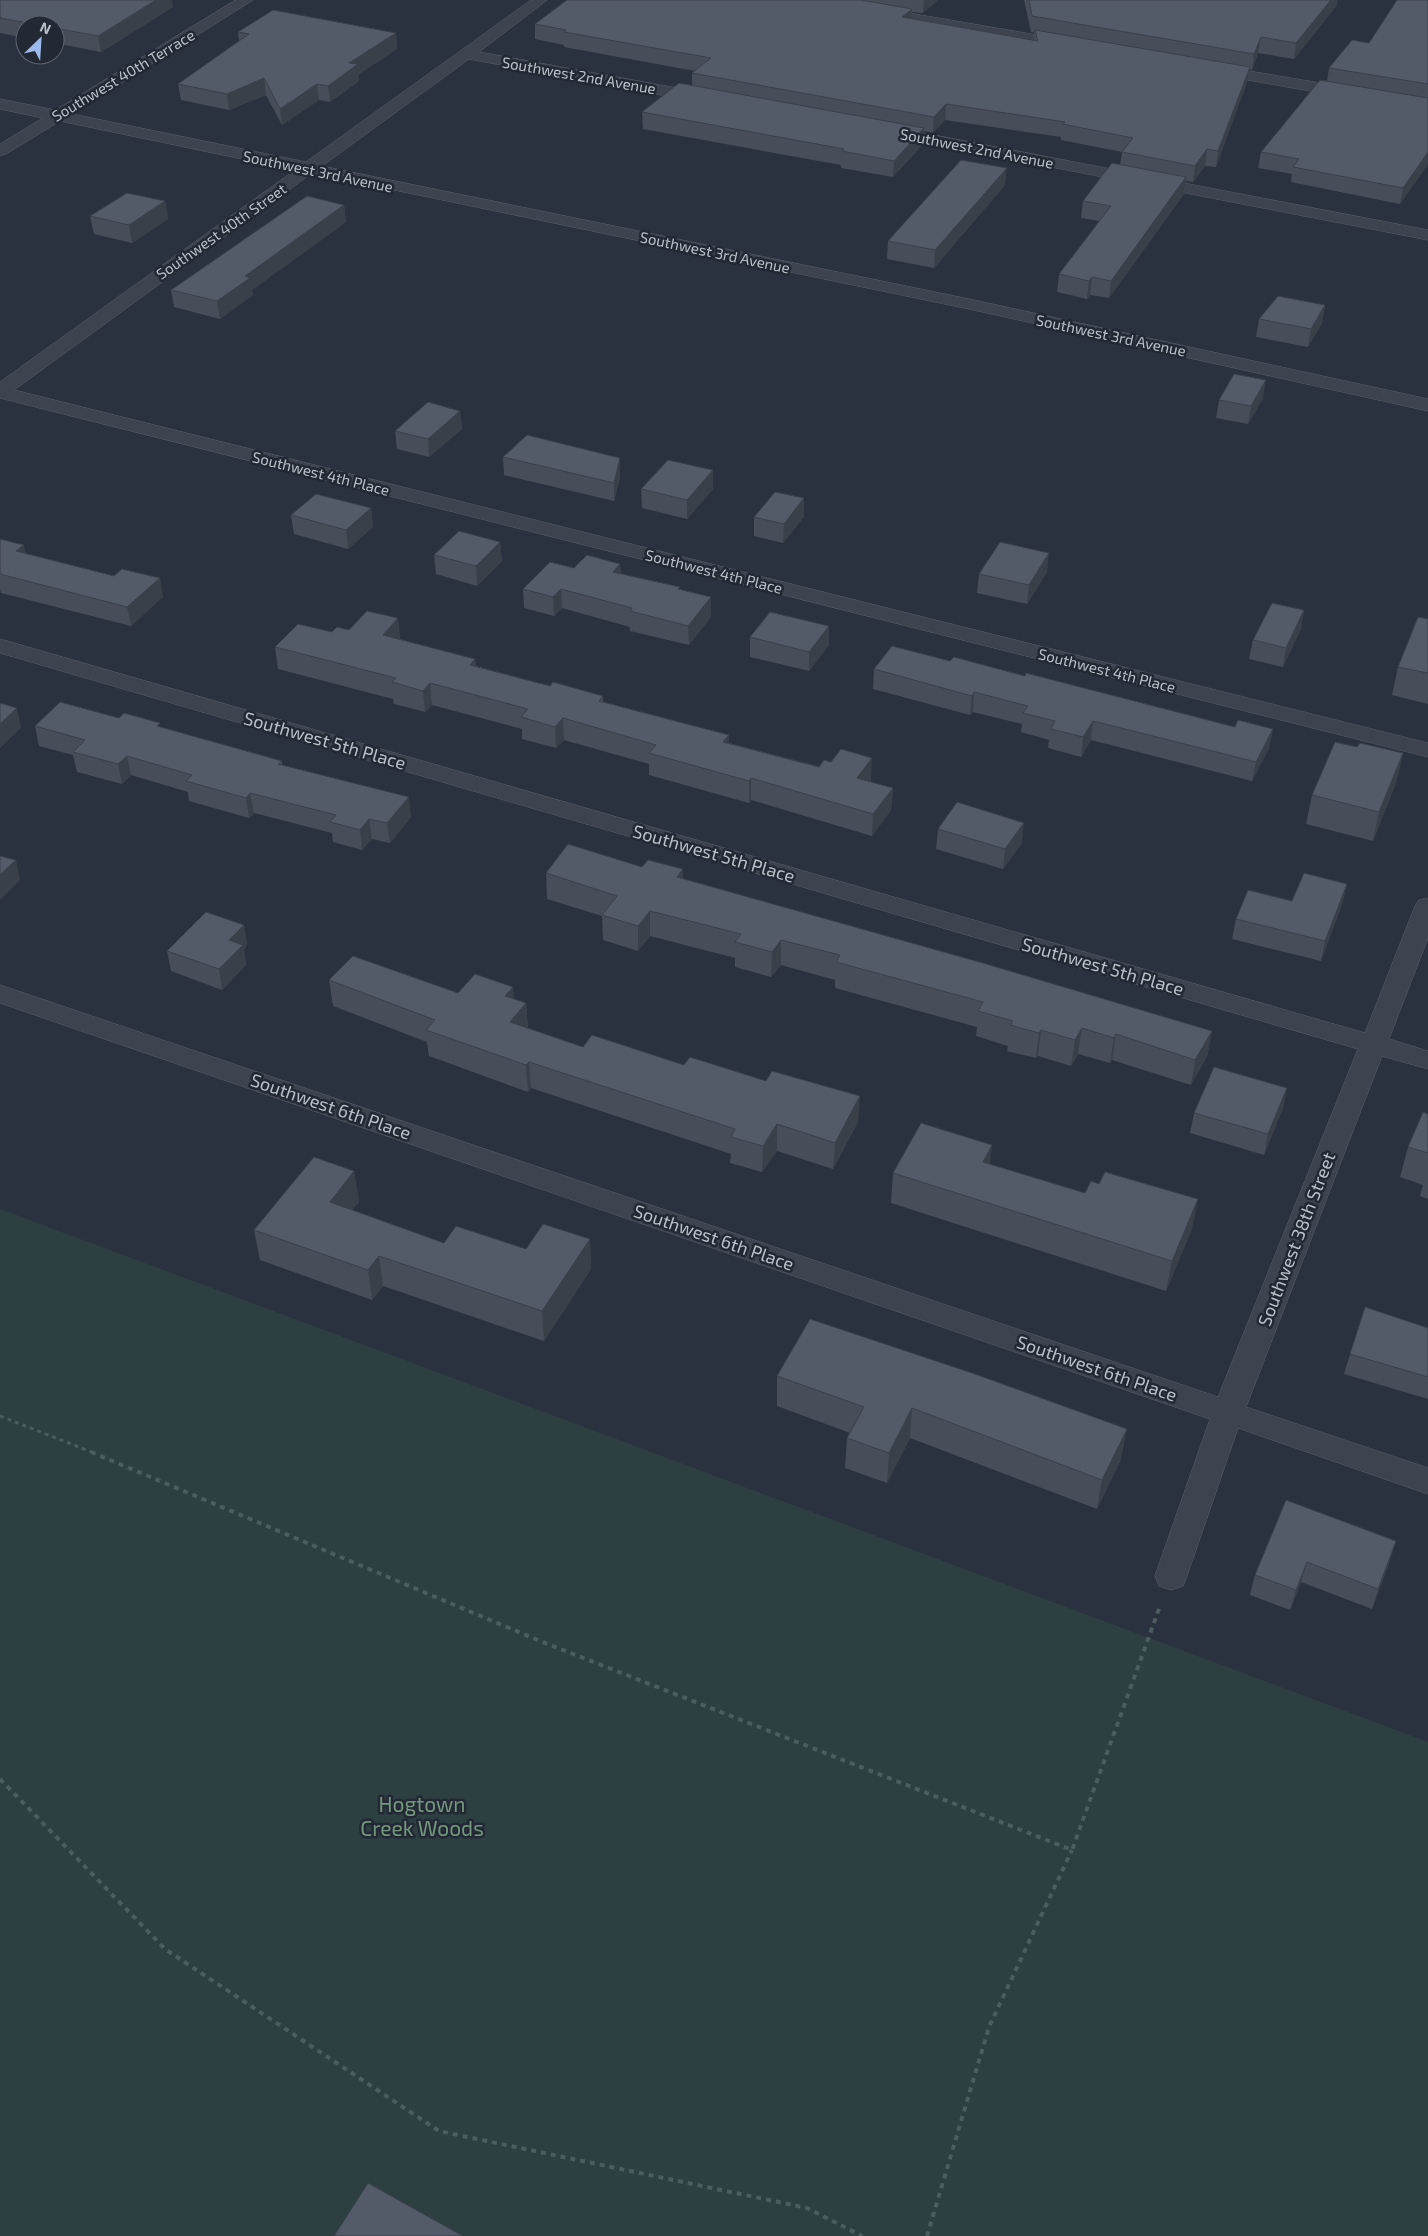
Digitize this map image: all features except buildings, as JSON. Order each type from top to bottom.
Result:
[{"type":"street","name":"Southwest 40th Terrace","points":[[0,151],[246,0]]},
{"type":"street","name":"Southwest 40th Street","points":[[0,392],[133,292],[309,169],[540,0]]},
{"type":"street","points":[[807,0],[1088,48]]},
{"type":"street","name":"Southwest 2nd Avenue","points":[[466,54],[719,100]]},
{"type":"street","points":[[1195,67],[1360,95]]},
{"type":"street","name":"Southwest 3rd Avenue","points":[[0,104],[969,304],[1428,405]]},
{"type":"street","name":"Southwest 2nd Avenue","points":[[875,129],[1428,235]]},
{"type":"street","name":"Southwest 4th Place","points":[[0,392],[1428,750]]},
{"type":"street","name":"Southwest 5th Place","points":[[0,646],[1428,1060]]},
{"type":"street","name":"Southwest 38th Street","points":[[1171,1576],[1228,1412],[1428,906]]},
{"type":"street","name":"Southwest 6th Place","points":[[0,994],[1428,1481]]},
{"type":"path","points":[[0,1416],[130,1467],[540,1641],[1072,1850]]},
{"type":"path","points":[[927,2236],[989,2027],[1072,1850],[1171,1576]]},
{"type":"path","points":[[0,1779],[165,1949],[438,2131],[807,2208],[862,2236]]},
{"type":"green space","name":"Hogtown Creek Woods","points":[[0,1209],[1428,1742],[1428,2236],[0,2236]]}]
